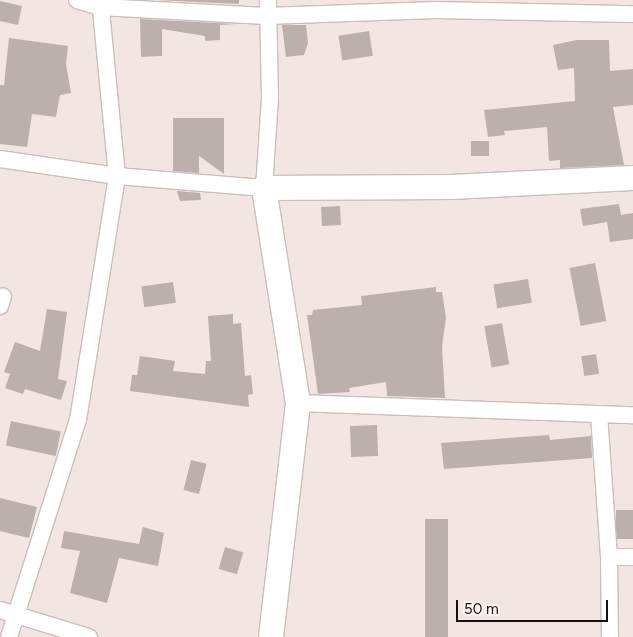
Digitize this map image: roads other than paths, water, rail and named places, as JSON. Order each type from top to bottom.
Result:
[{"type":"street","points":[[77,0],[100,3],[267,8],[633,14]]},
{"type":"street","points":[[9,637],[18,616],[78,420],[117,176],[100,3]]},
{"type":"street","points":[[267,8],[270,98],[264,188],[298,403],[271,637]]},
{"type":"street","points":[[0,159],[117,176],[264,188],[451,187],[633,178]]},
{"type":"street","points":[[298,403],[633,415]]},
{"type":"street","points":[[599,414],[609,558],[610,637]]},
{"type":"street","points":[[609,558],[633,557]]},
{"type":"street","points":[[0,610],[89,637]]}]
